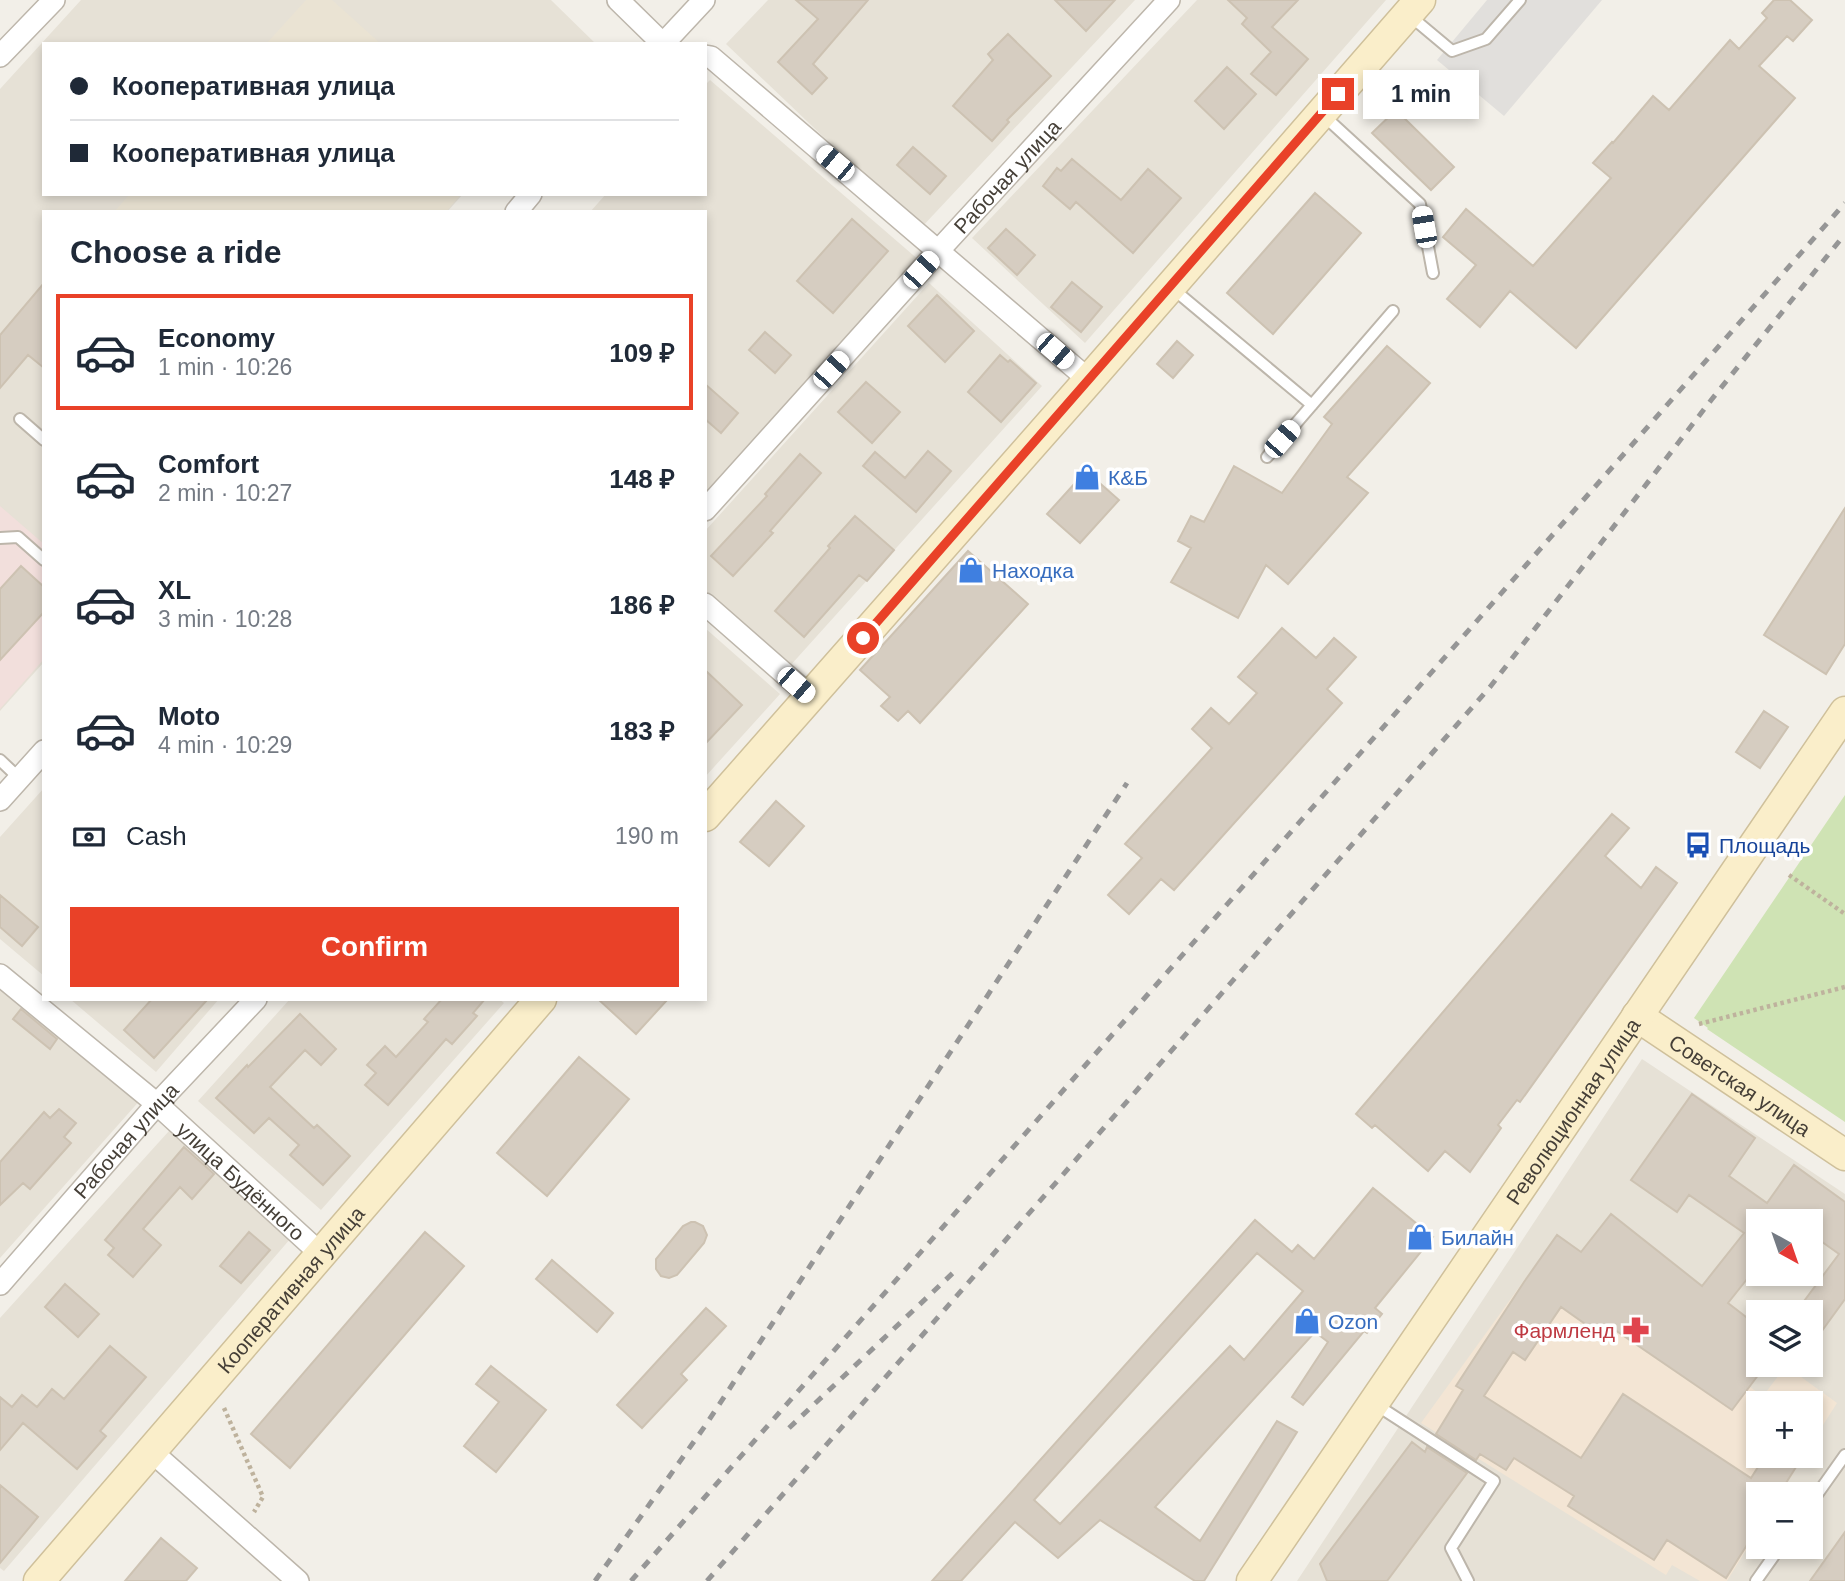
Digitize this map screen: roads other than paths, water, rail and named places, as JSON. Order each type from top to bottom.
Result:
[{"type":"street","points":[[0,56],[54,0]]},
{"type":"street","points":[[618,0],[661,42]]},
{"type":"street","points":[[665,42],[704,0]]},
{"type":"street","name":"Рабочая улица","points":[[707,508],[939,250],[1170,0]]},
{"type":"street","points":[[707,814],[1414,7]]},
{"type":"street","points":[[707,56],[939,250],[1089,380]]},
{"type":"street","points":[[518,210],[529,196]]},
{"type":"street","points":[[707,606],[811,697]]},
{"type":"street","name":"Революционная улица","points":[[1252,1581],[1845,712]]},
{"type":"street","points":[[0,800],[42,753]]},
{"type":"street","name":"улица Будённого","points":[[0,975],[157,1104],[321,1254]]},
{"type":"street","name":"Рабочая улица","points":[[0,1284],[157,1104],[254,1001]]},
{"type":"street","name":"Кооперативная улица","points":[[39,1581],[321,1254],[533,1002]]},
{"type":"street","name":"Советская улица","points":[[1637,1016],[1845,1155]]},
{"type":"street","points":[[152,1452],[299,1581]]},
{"type":"lane","points":[[1414,7],[1452,51],[1486,39],[1520,0]]},
{"type":"lane","points":[[1321,113],[1420,204],[1433,273]]},
{"type":"lane","points":[[1170,286],[1312,405]]},
{"type":"lane","points":[[1267,457],[1394,311]]},
{"type":"lane","points":[[20,419],[42,438]]},
{"type":"lane","points":[[0,538],[18,537],[42,558]]},
{"type":"lane","points":[[0,760],[19,778]]},
{"type":"lane","points":[[1373,1402],[1494,1481],[1451,1548],[1468,1581]]},
{"type":"lane","points":[[1823,1486],[1845,1455]]},
{"type":"lane","points":[[1756,1581],[1772,1559]]},
{"type":"railway","points":[[631,1581],[1845,203]]},
{"type":"railway","points":[[707,1581],[1490,687],[1712,399],[1845,234]]},
{"type":"railway","points":[[595,1581],[705,1426],[1127,783]]},
{"type":"railway","points":[[789,1428],[955,1271]]},
{"type":"place","name":"К&Б","points":[[1087,477]]},
{"type":"place","name":"Находка","points":[[971,570]]},
{"type":"place","name":"Площадь","points":[[1698,845]]},
{"type":"place","name":"Билайн","points":[[1420,1237]]},
{"type":"place","name":"Ozon","points":[[1307,1321]]},
{"type":"place","name":"Фармленд","points":[[1636,1330]]}]
